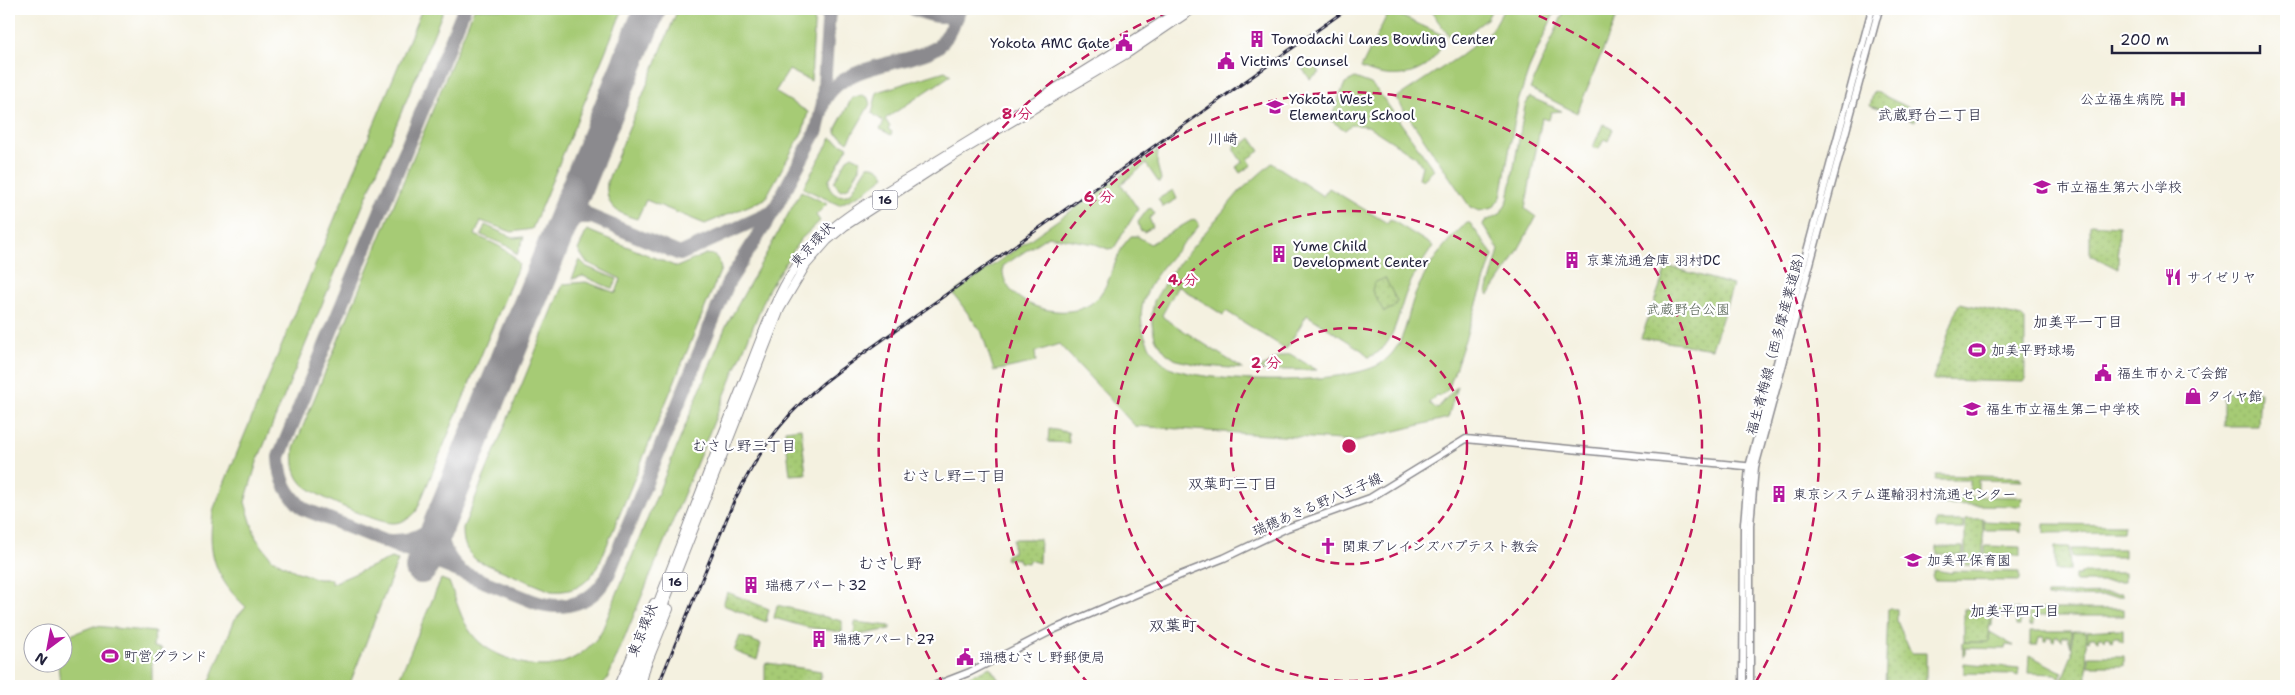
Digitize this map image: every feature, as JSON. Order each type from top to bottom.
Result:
[{"type":"highway","name":"東京環状","points":[[625,686],[725,427],[778,299],[807,252],[831,229],[883,194],[1125,46],[1181,9]]},
{"type":"highway","name":"東京環状","points":[[632,686],[780,309],[798,275],[820,248],[860,215],[950,158],[1128,53],[1192,9]]},
{"type":"highway","points":[[641,686],[646,666],[677,588],[694,530]]},
{"type":"highway","points":[[619,686],[648,615],[666,581]]},
{"type":"main road","name":"福生青梅線（西多摩産業道路）","points":[[1743,686],[1744,524],[1752,467],[1872,9]]},
{"type":"main road","name":"福生青梅線（西多摩産業道路）","points":[[1750,686],[1750,519],[1752,467],[1879,9]]},
{"type":"main road","name":"瑞穂あきる野八王子線","points":[[934,686],[977,668],[1055,629],[1224,558],[1287,528],[1370,498],[1466,439],[1752,467]]},
{"type":"green space","points":[[422,9],[444,9],[257,462],[245,502],[256,538],[272,559],[295,571],[318,579],[331,579],[331,584],[391,558],[398,560],[349,686],[208,686],[235,619],[246,607],[226,585],[215,562],[211,537],[214,508]]},
{"type":"green space","points":[[474,9],[623,9],[532,229],[512,232],[481,221],[475,235],[505,250],[519,264],[416,512],[403,521],[396,523],[384,522],[344,507],[307,487],[298,478],[295,470],[294,448]]},
{"type":"green space","points":[[678,9],[815,9],[811,81],[789,70],[775,92],[808,112],[803,131],[765,199],[705,224],[646,200],[637,219],[630,217],[613,207],[607,190],[607,182]]},
{"type":"green space","points":[[1429,9],[1492,9],[1487,19],[1461,39],[1450,37]]},
{"type":"green space","points":[[1504,9],[1556,9],[1529,69],[1518,102],[1501,197],[1493,208],[1479,211],[1470,207],[1396,98],[1460,56],[1491,32]]},
{"type":"green space","points":[[1565,9],[1620,9],[1577,113],[1530,89]]},
{"type":"green space","points":[[1394,13],[1445,36],[1439,50],[1432,60],[1422,68],[1411,73],[1387,75],[1361,68],[1386,17]]},
{"type":"green space","points":[[1310,60],[1320,73],[1310,79],[1301,67]]},
{"type":"green space","points":[[945,71],[951,75],[885,119],[890,127],[888,129],[892,132],[891,135],[880,129],[884,122],[872,113],[877,92]]},
{"type":"green space","points":[[1355,78],[1371,84],[1378,91],[1434,170],[1423,180],[1419,178],[1422,166],[1416,157],[1368,126],[1351,125],[1345,130],[1330,120],[1345,83]]},
{"type":"green space","points":[[1874,91],[1918,112],[1915,121],[1870,105]]},
{"type":"green space","points":[[862,95],[868,98],[870,104],[848,142],[836,133],[836,128],[852,98]]},
{"type":"green space","points":[[1530,97],[1562,111],[1551,112],[1549,120],[1542,118],[1525,209],[1536,217],[1511,263],[1489,295],[1487,292],[1499,250],[1483,225],[1484,222],[1500,214],[1508,200],[1525,106]]},
{"type":"green space","points":[[1603,124],[1613,129],[1608,141],[1604,139],[1599,149],[1593,147]]},
{"type":"green space","points":[[831,138],[848,147],[829,180],[832,192],[838,195],[850,194],[868,166],[878,168],[885,176],[863,193],[839,205],[803,188]]},
{"type":"green space","points":[[1251,138],[1260,151],[1248,159],[1252,165],[1240,173],[1236,167],[1242,162],[1234,150],[1234,146],[1238,143],[1241,146]]},
{"type":"green space","points":[[1158,150],[1157,164],[1161,179],[1159,183],[1146,164],[1121,184],[1138,209],[1114,248],[1108,249],[1095,244],[1048,236],[1003,266],[1005,280],[1012,291],[1023,300],[1037,307],[1052,311],[1082,308],[1093,302],[1100,295],[1109,279],[1120,251],[1131,236],[1137,236],[1150,244],[1194,219],[1199,223],[1198,227],[1157,274],[1145,296],[1141,315],[1143,332],[1155,355],[1168,366],[1185,372],[1211,377],[1276,380],[1310,379],[1341,375],[1366,370],[1383,362],[1391,355],[1401,339],[1415,295],[1430,265],[1451,238],[1467,223],[1470,223],[1493,255],[1449,388],[1441,396],[1436,395],[1429,403],[1437,409],[1457,386],[1448,418],[1355,441],[1135,426],[1059,344],[1035,352],[1036,362],[994,371],[982,333],[953,293]]},
{"type":"green space","points":[[852,156],[860,160],[860,168],[848,188],[840,190],[834,182],[847,159]]},
{"type":"green space","points":[[1272,163],[1323,196],[1329,188],[1387,223],[1390,219],[1433,246],[1411,281],[1395,327],[1385,346],[1377,353],[1368,357],[1363,351],[1307,315],[1286,349],[1226,311],[1223,315],[1178,286],[1162,315],[1164,318],[1243,369],[1205,366],[1176,360],[1166,353],[1155,338],[1152,324],[1154,301],[1170,274],[1240,191]]},
{"type":"green space","points":[[1173,190],[1177,199],[1163,207],[1158,199]]},
{"type":"green space","points":[[801,191],[827,204],[816,215],[820,221],[800,240],[769,288],[608,678],[601,686],[396,686],[441,579],[449,582],[465,622],[476,638],[484,646],[502,656],[521,663],[547,666],[570,660],[592,644],[601,633],[725,328]]},
{"type":"green space","points":[[1151,208],[1155,214],[1149,218],[1153,227],[1144,232],[1140,230],[1138,222],[1148,209]]},
{"type":"green space","points":[[2090,224],[2119,226],[2118,269],[2090,255]]},
{"type":"green space","points":[[485,225],[514,238],[524,237],[517,255],[510,247],[481,235]]},
{"type":"green space","points":[[587,230],[677,267],[706,254],[713,255],[719,260],[721,269],[600,562],[591,576],[581,585],[568,590],[551,591],[476,560],[465,546],[463,528],[563,284],[586,282],[616,293],[621,279],[586,262],[578,250]]},
{"type":"green space","points":[[580,260],[587,267],[617,279],[613,289],[583,276],[572,279]]},
{"type":"green space","name":"武蔵野台公園","points":[[1667,266],[1733,285],[1712,349],[1641,338]]},
{"type":"green space","points":[[1385,278],[1397,301],[1394,307],[1384,312],[1372,291],[1374,283]]},
{"type":"green space","points":[[1960,303],[2022,317],[2025,320],[2025,380],[2023,382],[1934,380],[1933,378]]},
{"type":"green space","points":[[1290,354],[1317,370],[1257,370],[1277,358]]},
{"type":"green space","points":[[2224,392],[2260,392],[2258,426],[2224,426]]},
{"type":"green space","points":[[801,428],[806,474],[790,475],[785,430]]},
{"type":"green space","points":[[1049,429],[1068,432],[1069,443],[1048,442]]},
{"type":"green space","points":[[1936,475],[2020,477],[2022,481],[1978,480],[1978,490],[1970,490],[1970,480],[1935,480]]},
{"type":"green space","points":[[1935,496],[2022,497],[2021,506],[1935,504]]},
{"type":"green space","points":[[1965,519],[1983,519],[1983,566],[1965,565]]},
{"type":"green space","points":[[1936,521],[1963,521],[1963,529],[1936,529]]},
{"type":"green space","points":[[1984,521],[2021,523],[2021,533],[2017,530],[1984,530]]},
{"type":"green space","points":[[2044,524],[2124,525],[2123,532],[2044,533]]},
{"type":"green space","points":[[1013,539],[1040,539],[1039,563],[1029,560],[1028,563],[1019,562],[1018,559],[1005,559],[1006,555],[1013,552]]},
{"type":"green space","points":[[1985,546],[2020,547],[2020,556],[1985,555]]},
{"type":"green space","points":[[1937,547],[1963,547],[1963,555],[1937,554]]},
{"type":"green space","points":[[2055,547],[2069,547],[2070,571],[2055,571]]},
{"type":"green space","points":[[2071,549],[2124,549],[2124,557],[2072,557]]},
{"type":"green space","points":[[1935,570],[1952,573],[1952,571],[2020,572],[2020,581],[1934,580],[1932,576]]},
{"type":"green space","points":[[2081,573],[2124,573],[2124,582],[2075,582],[2075,575],[2080,575]]},
{"type":"green space","points":[[727,592],[769,609],[766,622],[723,605]]},
{"type":"green space","points":[[2122,593],[2122,596],[2047,597],[2047,594]]},
{"type":"green space","points":[[777,605],[842,621],[842,632],[806,627],[774,618]]},
{"type":"green space","points":[[1888,609],[1897,609],[1897,621],[1911,653],[1926,653],[1926,686],[1885,686]]},
{"type":"green space","points":[[1964,609],[1990,609],[1989,642],[1964,642]]},
{"type":"green space","points":[[2018,609],[2020,612],[2020,626],[2016,626],[2016,616],[1993,616],[1992,626],[1990,626],[1990,610]]},
{"type":"green space","points":[[2032,609],[2123,609],[2123,616],[2036,616],[2033,617],[2033,626],[2029,626],[2029,612]]},
{"type":"green space","points":[[855,622],[890,626],[890,629],[854,636]]},
{"type":"green space","name":"町営グランド","points":[[94,626],[155,632],[153,647],[162,649],[152,664],[152,686],[60,686],[59,672],[72,672],[72,635]]},
{"type":"green space","points":[[2123,629],[2123,642],[2119,640],[2119,637],[2114,637],[2113,641],[2111,637],[2106,636],[2105,640],[2103,637],[2098,637],[2098,641],[2095,637],[2090,637],[2089,641],[2087,640],[2087,631]]},
{"type":"green space","points":[[2030,631],[2071,631],[2071,647],[2068,637],[2062,637],[2062,641],[2059,637],[2055,637],[2054,641],[2052,641],[2052,637],[2047,637],[2046,641],[2044,641],[2044,637],[2039,637],[2037,645],[2030,645]]},
{"type":"green space","points":[[2072,631],[2086,631],[2087,686],[2059,686],[2072,655]]},
{"type":"green space","points":[[1990,632],[2014,646],[2006,645],[2005,649],[1965,648],[1965,656],[1963,656],[1963,642],[1989,642]]},
{"type":"green space","points":[[740,636],[761,644],[757,660],[734,651]]},
{"type":"green space","points":[[2029,655],[2062,672],[2060,678],[2056,674],[2028,673]]},
{"type":"green space","points":[[2088,656],[2124,656],[2124,666],[2088,666]]},
{"type":"green space","points":[[1964,663],[2019,668],[2018,676],[2013,674],[1964,673]]},
{"type":"green space","points":[[765,664],[821,671],[820,686],[765,686]]},
{"type":"green space","points":[[990,667],[1003,686],[974,686],[969,676]]},
{"type":"taxiway","points":[[464,9],[279,457],[281,473],[289,492],[304,509],[535,602],[557,606],[577,603],[586,598],[602,585],[608,575],[728,283],[773,212],[817,130],[823,103],[829,9]]},
{"type":"taxiway","points":[[914,9],[936,16],[958,13]]},
{"type":"taxiway","points":[[823,103],[830,92],[839,84],[861,71],[910,58],[936,48],[947,35],[960,9]]},
{"type":"taxiway","points":[[576,188],[578,204],[587,215],[680,254],[773,212]]},
{"type":"taxiway","points":[[561,226],[572,218],[591,217]]},
{"type":"taxiway","points":[[391,541],[408,540],[422,534],[429,530],[444,511]]},
{"type":"taxiway","points":[[443,513],[441,529],[443,544],[449,557],[459,569]]},
{"type":"runway","points":[[421,568],[650,9]]},
{"type":"railway","points":[[658,686],[734,501],[766,445],[778,428],[806,398],[840,370],[1347,9]]},
{"type":"place","name":"Tomodachi Lanes Bowling Center","points":[[1257,39]]},
{"type":"place","name":"Yokota AMC Gate","points":[[1124,43]]},
{"type":"place","name":"Victims' Counsel","points":[[1226,61]]},
{"type":"place","name":"公立福生病院","points":[[2178,99]]},
{"type":"place","name":"Yokota West Elementary School","points":[[1275,107]]},
{"type":"place","name":"市立福生第六小学校","points":[[2042,187]]},
{"type":"place","name":"Yume Child Development Center","points":[[1279,254]]},
{"type":"place","name":"京葉流通倉庫 羽村DC","points":[[1572,260]]},
{"type":"place","name":"サイゼリヤ","points":[[2173,277]]},
{"type":"place","name":"加美平野球場","points":[[1977,350]]},
{"type":"place","name":"福生市かえで会館","points":[[2103,373]]},
{"type":"place","name":"タイヤ館","points":[[2193,396]]},
{"type":"place","name":"福生市立福生第二中学校","points":[[1972,409]]},
{"type":"place","name":"東京システム運輸羽村流通センター","points":[[1779,494]]},
{"type":"place","name":"関東プレインズバプテスト教会","points":[[1328,546]]},
{"type":"place","name":"加美平保育園","points":[[1913,560]]},
{"type":"place","name":"瑞穂アパート32","points":[[751,585]]},
{"type":"place","name":"瑞穂アパート27","points":[[819,639]]},
{"type":"place","name":"町営グランド","points":[[110,656]]},
{"type":"place","name":"瑞穂むさし野郵便局","points":[[965,657]]},
{"type":"district","name":"武蔵野台二丁目","points":[[1930,115]]},
{"type":"district","name":"川崎","points":[[1223,139]]},
{"type":"district","name":"加美平一丁目","points":[[2078,322]]},
{"type":"district","name":"むさし野三丁目","points":[[744,446]]},
{"type":"district","name":"むさし野二丁目","points":[[954,476]]},
{"type":"district","name":"双葉町三丁目","points":[[1233,484]]},
{"type":"district","name":"むさし野","points":[[890,563]]},
{"type":"district","name":"加美平四丁目","points":[[2015,611]]},
{"type":"district","name":"双葉町","points":[[1173,625]]}]
